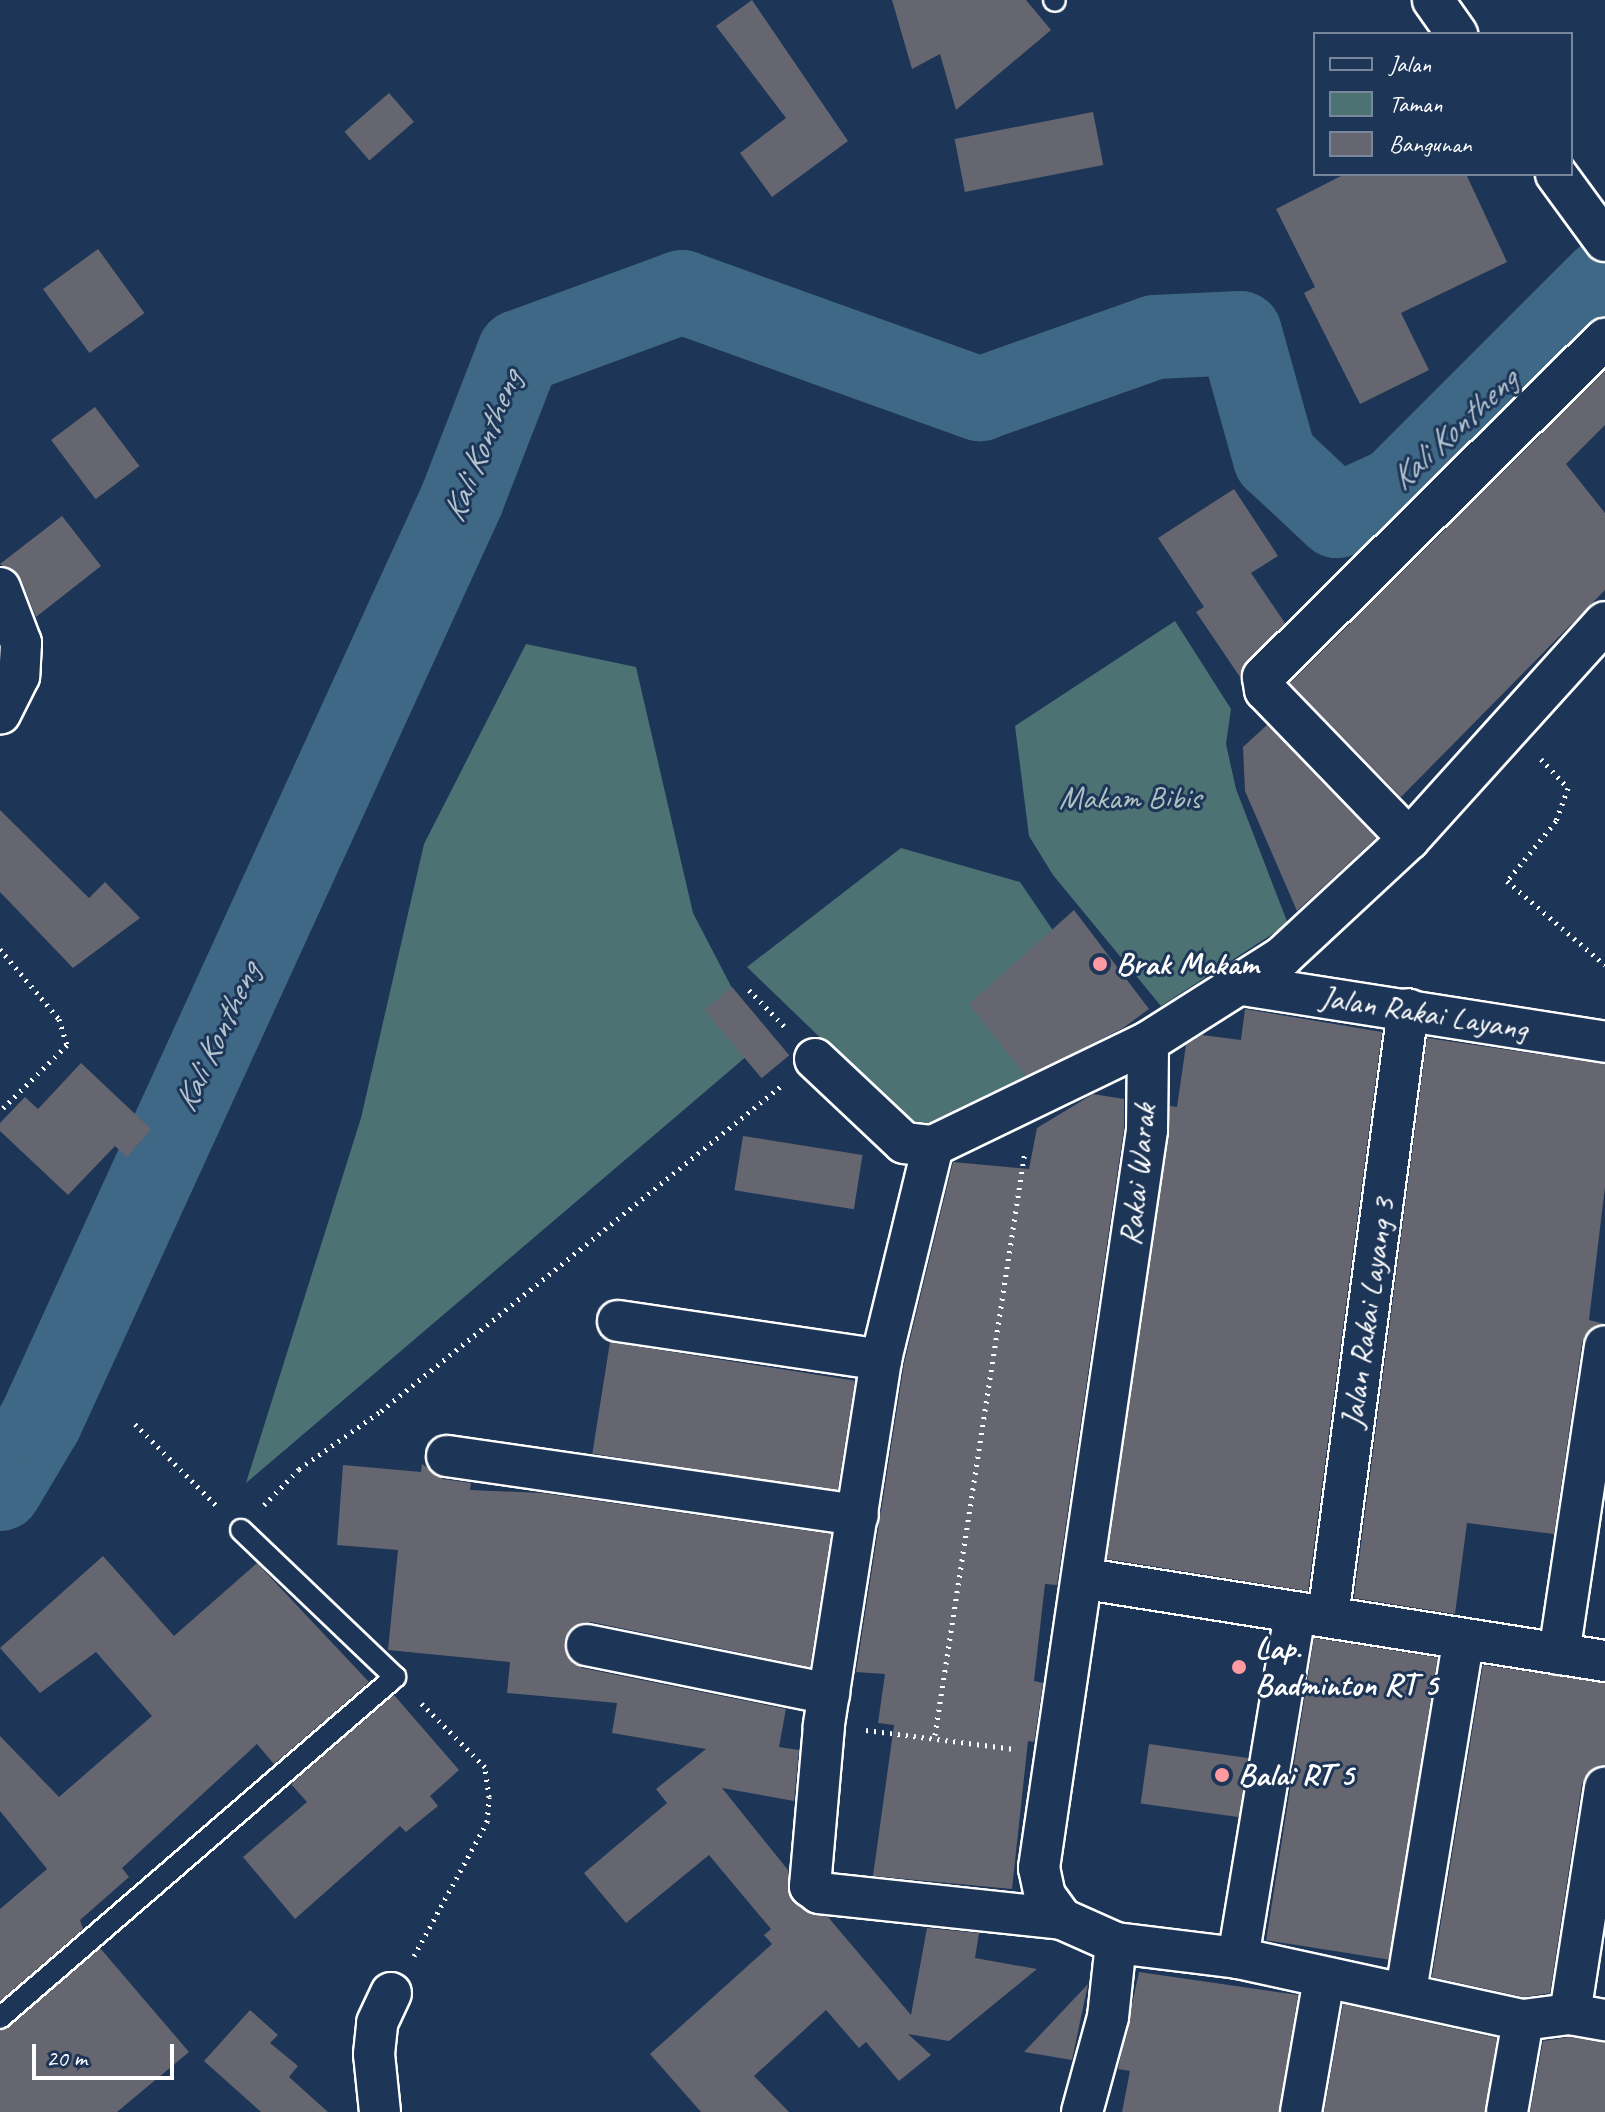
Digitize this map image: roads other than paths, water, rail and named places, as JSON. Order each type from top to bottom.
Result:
[{"type":"street","points":[[1433,0],[1456,32]]},
{"type":"street","points":[[1557,176],[1605,241]]},
{"type":"street","points":[[1409,839],[1265,690],[1263,677],[1605,339]]},
{"type":"street","points":[[0,588],[21,643],[19,676],[0,714]]},
{"type":"street","points":[[815,1059],[904,1143],[933,1146],[1148,1042],[1243,985],[1409,839],[1605,622]]},
{"type":"street","name":"Jalan Rakai Layang","points":[[1243,985],[1605,1042]]},
{"type":"street","name":"Jalan Rakai Layang 3","points":[[1238,1958],[1312,1615],[1408,1009]]},
{"type":"street","name":"Rakai Warak","points":[[1062,1919],[1045,1896],[1039,1868],[1086,1579],[1147,1130],[1148,1042]]},
{"type":"street","points":[[933,1146],[881,1360],[827,1710],[808,1873],[819,1893],[1062,1919],[1116,1943],[1238,1958],[1324,1979],[1406,1991],[1523,2020],[1588,2017],[1605,1788]]},
{"type":"street","points":[[618,1321],[881,1360]]},
{"type":"street","points":[[1559,1654],[1605,1346]]},
{"type":"street","points":[[447,1456],[858,1515]]},
{"type":"street","points":[[1086,1579],[1463,1642],[1605,1661]]},
{"type":"street","points":[[1406,1991],[1463,1642]]},
{"type":"street","points":[[587,1645],[827,1710]]},
{"type":"street","points":[[1082,2112],[1108,2017],[1116,1943]]},
{"type":"street","points":[[1301,2112],[1324,1979]]},
{"type":"street","points":[[380,2112],[374,2054],[377,2023],[391,1993]]},
{"type":"street","points":[[1507,2112],[1523,2020]]},
{"type":"lane","points":[[0,2018],[395,1677],[241,1530]]},
{"type":"waterway","name":"Kali Kontheng","points":[[0,1489],[41,1420],[462,499],[519,352],[682,292],[980,399],[1155,337],[1240,333],[1275,458],[1337,516],[1396,489],[1605,280]]},
{"type":"place","name":"Brak Makam","points":[[1100,964]]},
{"type":"place","name":"Lap. Badminton RT 5","points":[[1239,1667]]},
{"type":"place","name":"Balai RT 5","points":[[1222,1775]]},
{"type":"park label","name":"Makam Bibis","points":[[1130,798]]}]
